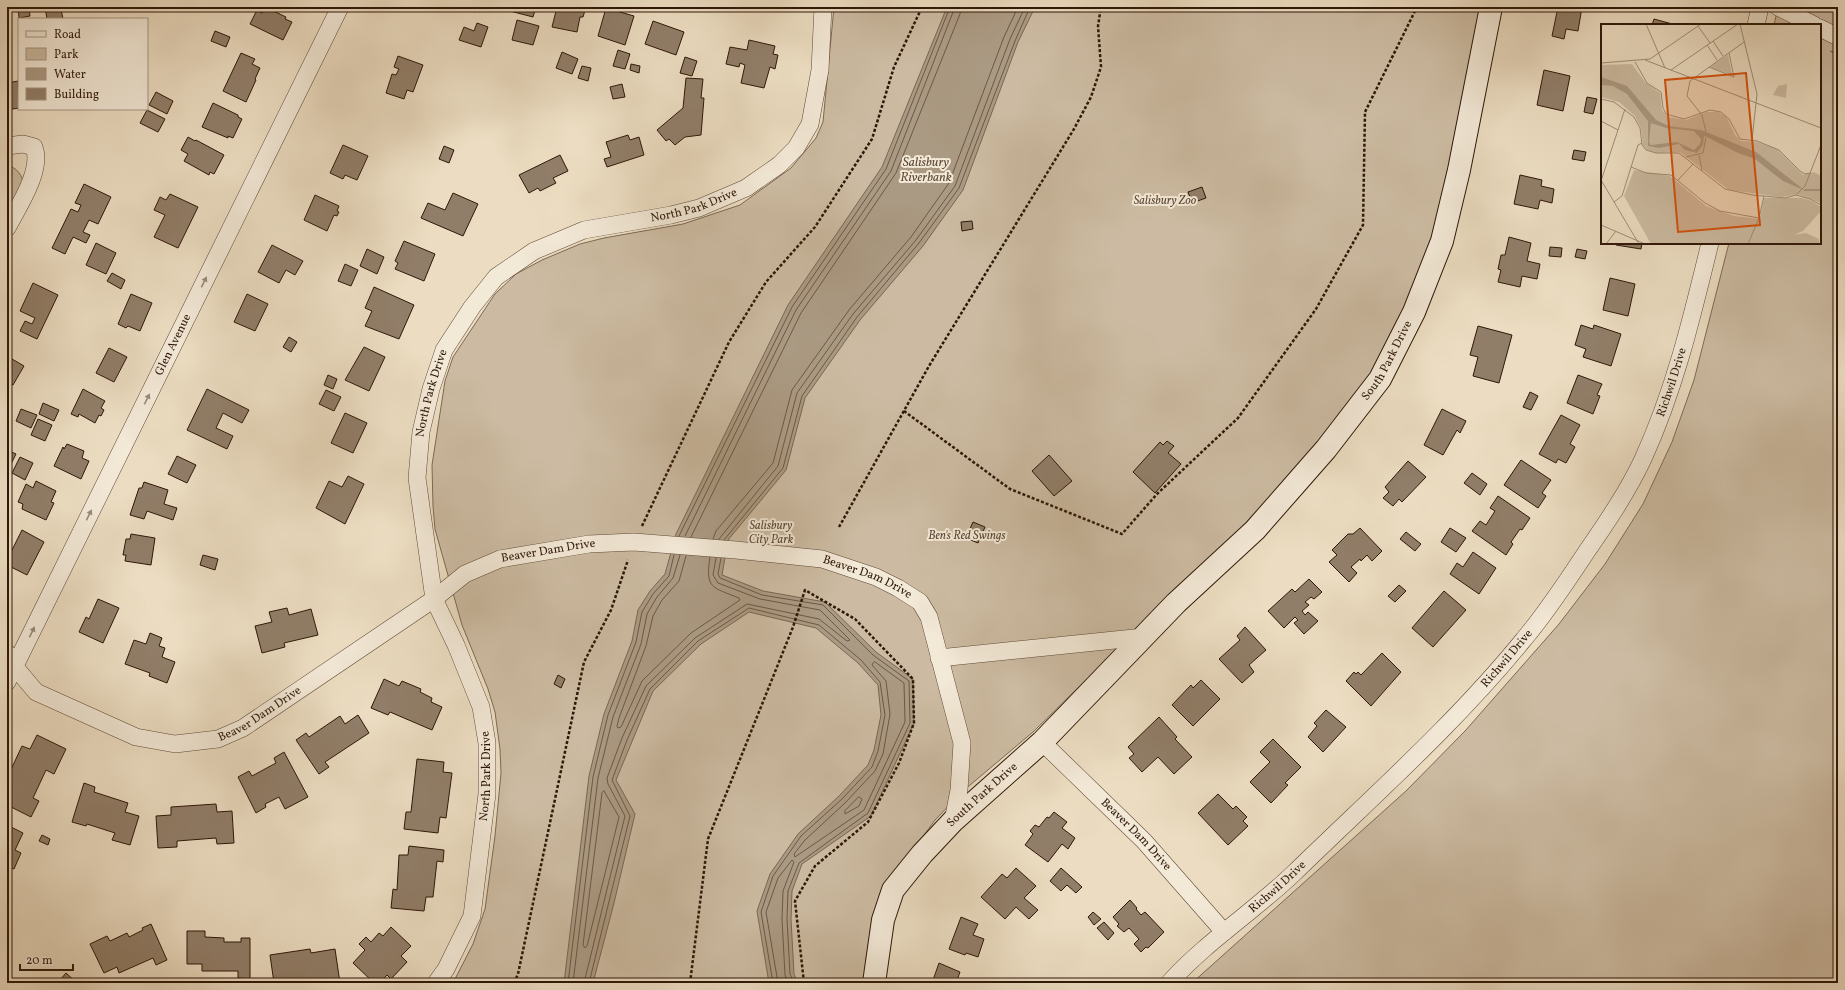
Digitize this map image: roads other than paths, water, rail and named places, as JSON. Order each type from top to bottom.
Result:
[{"type":"street","name":"Glen Avenue","points":[[7,682],[11,660],[340,7]]},
{"type":"street","name":"North Park Drive","points":[[436,983],[446,969],[472,916],[487,787],[487,743],[481,707],[456,645],[434,599],[417,478],[420,432],[431,388],[444,350],[472,307],[496,277],[534,251],[584,230],[671,215],[698,208],[746,188],[779,165],[796,148],[810,124],[820,70],[823,7]]},
{"type":"street","name":"South Park Drive","points":[[874,983],[883,920],[893,890],[922,854],[953,821],[1042,742],[1176,602],[1255,530],[1326,449],[1380,379],[1414,312],[1442,241],[1459,170],[1491,7]]},
{"type":"street","points":[[1756,24],[1760,7]]},
{"type":"street","points":[[1778,7],[1812,24]]},
{"type":"street","points":[[1821,28],[1838,37]]},
{"type":"street","points":[[7,146],[23,144],[34,147],[37,155],[35,168],[7,228]]},
{"type":"street","name":"Richwil Drive","points":[[1169,983],[1184,966],[1286,880],[1422,750],[1524,639],[1578,565],[1626,491],[1642,461],[1674,381],[1687,337],[1710,244]]},
{"type":"street","name":"Beaver Dam Drive","points":[[11,660],[36,692],[136,737],[175,744],[218,739],[243,728],[434,599],[465,574],[500,559],[589,544],[634,542],[736,550],[822,559],[876,577],[898,588],[920,602],[928,617],[962,743],[959,790],[953,821]]},
{"type":"street","points":[[939,658],[1144,637]]},
{"type":"street","name":"Beaver Dam Drive","points":[[1042,742],[1144,841],[1224,932]]},
{"type":"water","name":"Salisbury Riverbank","points":[[947,7],[1035,7],[1018,42],[963,190],[923,246],[860,320],[805,398],[786,470],[728,540],[722,575],[763,591],[825,602],[876,652],[913,679],[914,723],[871,816],[802,864],[792,891],[791,919],[794,974],[798,983],[769,983],[757,911],[770,874],[798,834],[839,796],[868,765],[874,750],[881,715],[878,685],[858,663],[816,628],[749,612],[701,644],[653,691],[616,780],[635,814],[614,903],[593,983],[564,983],[589,776],[604,714],[632,641],[638,610],[650,591],[665,574],[676,534],[788,305],[882,167]]},
{"type":"park label","name":"Salisbury Zoo","points":[[1165,201]]},
{"type":"park label","name":"Salisbury City Park","points":[[771,533]]},
{"type":"park label","name":"Ben's Red Swings","points":[[967,536]]}]
